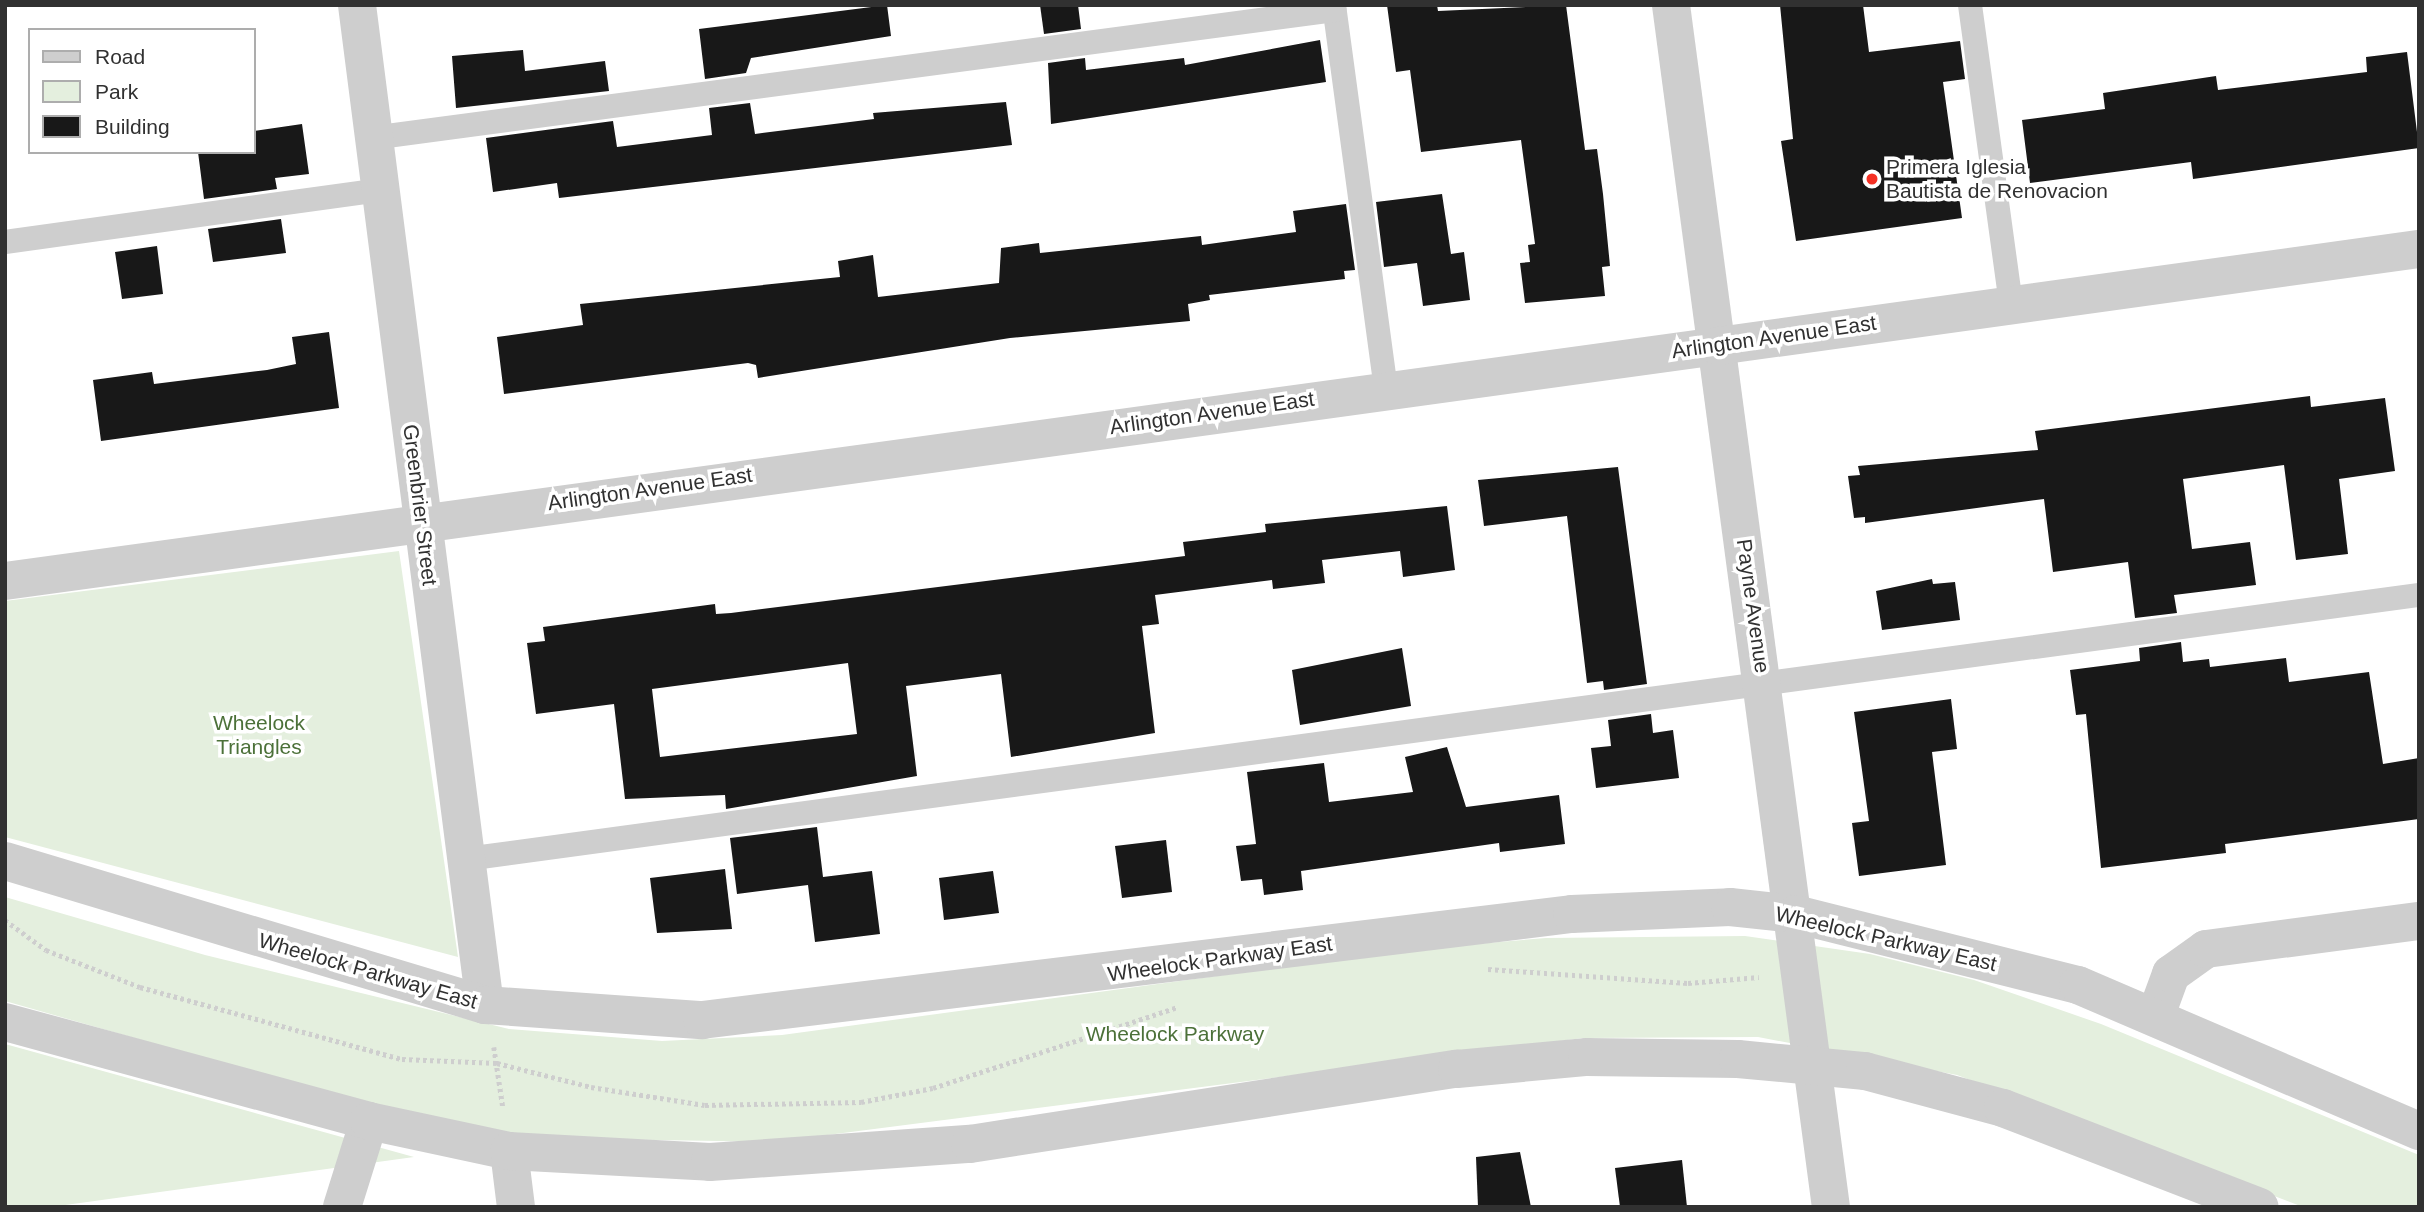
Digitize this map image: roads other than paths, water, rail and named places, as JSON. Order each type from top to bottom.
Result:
[{"type":"street","name":"Greenbrier Street","points":[[357,5],[485,1005]]},
{"type":"street","name":"Payne Avenue","points":[[1671,5],[1795,914],[1795,975],[1812,1066],[1830,1207]]},
{"type":"street","name":"Arlington Avenue East","points":[[5,581],[422,521],[2419,249]]},
{"type":"street","name":"Wheelock Parkway East","points":[[5,861],[485,1005],[702,1020],[1572,914],[1730,907],[1795,914],[2078,985],[2156,1015],[2419,1131]]},
{"type":"street","points":[[2156,1015],[2171,974],[2206,949],[2419,921]]},
{"type":"street","points":[[5,1022],[369,1121],[509,1152],[710,1162],[970,1144],[1457,1069],[1587,1057],[1812,1066],[1865,1071],[2003,1108],[2260,1207]]},
{"type":"street","points":[[342,1207],[369,1121]]},
{"type":"street","points":[[509,1152],[516,1207]]},
{"type":"lane","points":[[1970,5],[2011,304]]},
{"type":"lane","points":[[372,138],[1334,7],[1385,390]]},
{"type":"lane","points":[[5,242],[379,190]]},
{"type":"lane","points":[[466,859],[2419,595]]},
{"type":"place","name":"Primera Iglesia Bautista de Renovacion","points":[[1872,179]]},
{"type":"park label","name":"Wheelock Triangles","points":[[259,735]]},
{"type":"park label","name":"Wheelock Parkway","points":[[1175,1034]]}]
